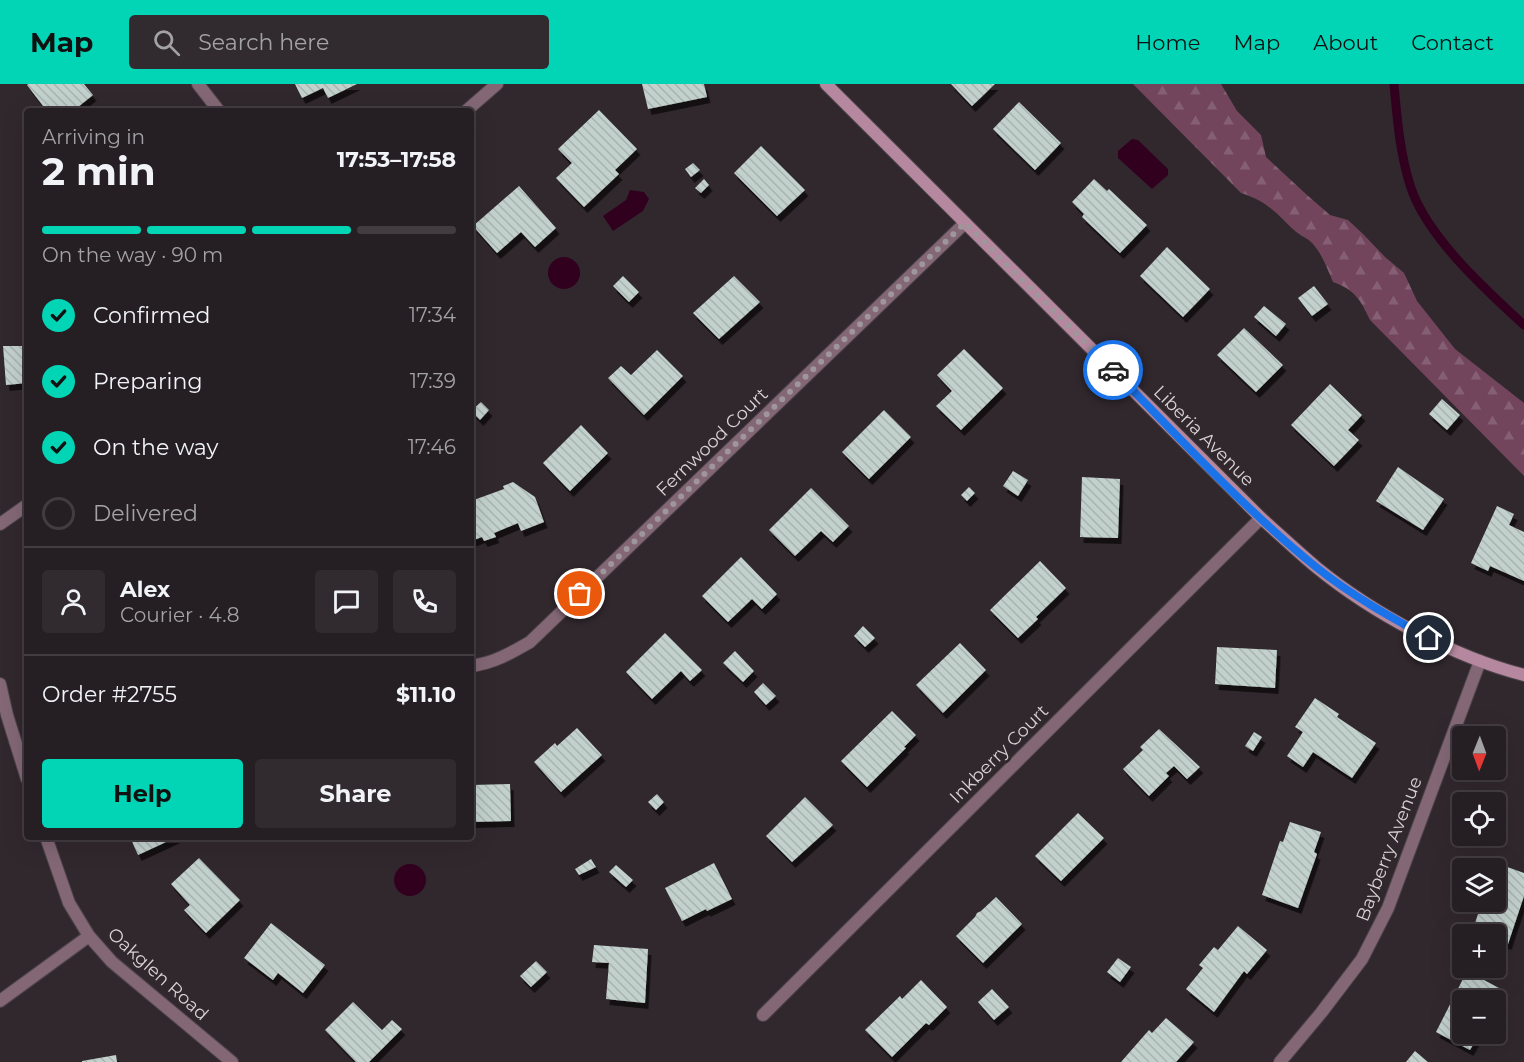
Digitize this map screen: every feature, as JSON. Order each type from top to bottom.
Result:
[{"type":"main road","name":"Liberia Avenue","points":[[826,84],[1261,518],[1317,568],[1380,612],[1429,638],[1480,661],[1524,675]]},
{"type":"street","points":[[198,84],[217,108]]},
{"type":"street","points":[[469,108],[497,84]]},
{"type":"street","name":"Fernwood Court","points":[[474,666],[505,657],[530,642],[965,223]]},
{"type":"street","points":[[0,524],[24,507]]},
{"type":"street","name":"Inkberry Court","points":[[763,1015],[1261,518]]},
{"type":"street","name":"Bayberry Avenue","points":[[1280,1062],[1362,959],[1388,908],[1480,661]]},
{"type":"street","points":[[0,684],[24,769]]},
{"type":"street","name":"Oakglen Road","points":[[47,840],[69,903],[88,936],[112,962],[232,1062]]},
{"type":"street","points":[[0,1001],[88,936]]},
{"type":"green space","points":[[1133,84],[1221,84],[1237,111],[1261,135],[1266,157],[1330,215],[1348,220],[1404,273],[1417,301],[1455,349],[1524,403],[1524,476],[1370,320],[1356,296],[1347,288],[1333,282],[1314,245],[1296,232],[1276,212],[1241,193]]},
{"type":"shaded area","points":[[1132,139],[1138,140],[1168,169],[1168,175],[1152,189],[1118,158],[1118,151]]},
{"type":"shaded area","points":[[630,190],[644,192],[649,199],[643,211],[613,231],[603,216],[626,200]]},
{"type":"shaded area","points":[[564,257],[575,262],[580,273],[575,284],[564,289],[553,284],[548,273],[553,262]]},
{"type":"shaded area","points":[[410,864],[421,869],[426,880],[421,891],[410,896],[399,891],[394,880],[399,869]]},
{"type":"building","points":[[84,84],[93,95],[77,108],[45,108],[27,85]]},
{"type":"building","points":[[295,84],[357,84],[328,98],[323,88],[302,98]]},
{"type":"building","points":[[642,84],[704,84],[707,97],[648,109]]},
{"type":"building","points":[[951,84],[995,84],[972,106]]},
{"type":"building","points":[[1019,102],[1061,143],[1035,170],[993,129]]},
{"type":"building","points":[[599,110],[637,149],[615,170],[619,174],[584,207],[556,178],[572,163],[558,149]]},
{"type":"building","points":[[761,146],[805,190],[777,216],[734,173]]},
{"type":"building","points":[[693,163],[700,170],[691,177],[685,169]]},
{"type":"building","points":[[704,179],[709,185],[701,193],[695,188]]},
{"type":"building","points":[[1094,179],[1107,191],[1109,189],[1147,225],[1120,253],[1082,217],[1084,214],[1072,202]]},
{"type":"building","points":[[519,186],[556,228],[535,247],[521,232],[497,253],[474,225]]},
{"type":"building","points":[[1167,247],[1210,289],[1183,317],[1140,276]]},
{"type":"building","points":[[623,276],[639,292],[629,302],[613,286]]},
{"type":"building","points":[[734,276],[760,302],[719,339],[693,313]]},
{"type":"building","points":[[1314,286],[1328,304],[1312,316],[1298,298]]},
{"type":"building","points":[[1264,306],[1286,324],[1276,336],[1254,317]]},
{"type":"building","points":[[1244,328],[1283,365],[1256,392],[1217,355]]},
{"type":"building","points":[[3,346],[24,346],[24,383],[6,385]]},
{"type":"building","points":[[964,349],[1003,388],[961,430],[936,406],[952,391],[937,375]]},
{"type":"building","points":[[657,350],[683,376],[644,415],[608,378],[621,366],[631,375]]},
{"type":"building","points":[[1330,384],[1362,415],[1348,430],[1359,440],[1334,466],[1291,425]]},
{"type":"building","points":[[1442,399],[1460,415],[1447,430],[1429,414]]},
{"type":"building","points":[[481,402],[489,410],[480,420],[474,414],[474,408]]},
{"type":"building","points":[[884,410],[911,437],[869,479],[842,452]]},
{"type":"building","points":[[581,425],[608,453],[570,491],[543,463]]},
{"type":"building","points":[[1398,467],[1444,499],[1423,530],[1376,501]]},
{"type":"building","points":[[1013,471],[1028,480],[1018,496],[1003,486]]},
{"type":"building","points":[[1082,477],[1120,479],[1118,538],[1080,537]]},
{"type":"building","points":[[513,482],[535,497],[544,522],[521,531],[518,523],[494,533],[496,537],[484,541],[482,537],[474,540],[474,500],[504,489],[503,486]]},
{"type":"building","points":[[969,487],[975,493],[967,501],[961,495]]},
{"type":"building","points":[[811,488],[849,526],[833,542],[821,531],[795,556],[769,530]]},
{"type":"building","points":[[1497,506],[1514,514],[1509,525],[1524,532],[1524,581],[1490,566],[1488,571],[1471,563]]},
{"type":"building","points":[[741,557],[777,594],[762,609],[752,599],[728,622],[702,596]]},
{"type":"building","points":[[1040,561],[1066,588],[1018,638],[990,610]]},
{"type":"building","points":[[863,626],[875,638],[865,647],[854,636]]},
{"type":"building","points":[[665,633],[702,670],[690,681],[681,671],[652,699],[626,672]]},
{"type":"building","points":[[960,643],[986,670],[943,713],[916,685]]},
{"type":"building","points":[[1217,647],[1277,650],[1275,688],[1215,684]]},
{"type":"building","points":[[735,651],[754,671],[743,682],[723,663]]},
{"type":"building","points":[[763,683],[776,696],[766,705],[754,692]]},
{"type":"building","points":[[1315,698],[1339,714],[1337,717],[1376,743],[1352,778],[1313,752],[1303,767],[1287,756],[1303,732],[1295,727]]},
{"type":"building","points":[[892,711],[916,735],[867,787],[841,761]]},
{"type":"building","points":[[577,728],[602,755],[561,792],[534,762],[555,743],[557,746]]},
{"type":"building","points":[[1159,729],[1200,767],[1187,779],[1174,766],[1166,773],[1169,776],[1149,796],[1123,769],[1143,750],[1140,747]]},
{"type":"building","points":[[1254,732],[1262,737],[1253,751],[1245,746]]},
{"type":"building","points":[[510,784],[511,821],[474,822],[474,785]]},
{"type":"building","points":[[657,794],[664,802],[656,810],[648,802]]},
{"type":"building","points":[[805,797],[833,825],[792,862],[766,836]]},
{"type":"building","points":[[1078,813],[1104,838],[1061,881],[1035,856]]},
{"type":"building","points":[[1290,822],[1321,832],[1314,852],[1317,854],[1298,908],[1262,895],[1280,841],[1283,842]]},
{"type":"building","points":[[131,840],[170,840],[138,855]]},
{"type":"building","points":[[199,858],[240,900],[206,933],[184,910],[190,905],[171,884]]},
{"type":"building","points":[[591,859],[596,867],[579,875],[575,869]]},
{"type":"building","points":[[714,863],[732,899],[682,921],[665,888]]},
{"type":"building","points":[[616,865],[633,880],[626,887],[609,872]]},
{"type":"building","points":[[1506,867],[1524,873],[1524,896],[1508,944],[1506,943],[1506,924],[1475,924],[1479,912],[1506,912]]},
{"type":"building","points":[[996,897],[1022,924],[983,963],[956,936],[977,913]]},
{"type":"building","points":[[271,923],[325,965],[303,993],[278,973],[273,980],[244,958]]},
{"type":"building","points":[[1238,926],[1267,950],[1247,974],[1244,971],[1214,1012],[1186,989],[1203,968],[1199,965],[1214,947],[1218,950]]},
{"type":"building","points":[[594,945],[648,949],[645,1003],[606,999],[609,963],[592,962]]},
{"type":"building","points":[[1118,958],[1131,967],[1120,982],[1107,972]]},
{"type":"building","points":[[536,961],[547,972],[531,987],[520,976]]},
{"type":"building","points":[[1463,978],[1480,978],[1501,989],[1500,990],[1457,990]]},
{"type":"building","points":[[921,980],[947,1007],[929,1025],[926,1023],[892,1057],[865,1030],[900,996],[902,999]]},
{"type":"building","points":[[992,989],[1009,1007],[994,1020],[978,1002]]},
{"type":"building","points":[[1452,1001],[1452,1040],[1436,1032]]},
{"type":"building","points":[[353,1002],[382,1030],[392,1020],[402,1029],[369,1062],[356,1062],[325,1030]]},
{"type":"building","points":[[1166,1018],[1194,1042],[1176,1062],[1121,1062],[1149,1030],[1152,1033]]},
{"type":"building","points":[[1459,1044],[1473,1044],[1470,1050]]},
{"type":"building","points":[[1415,1051],[1428,1062],[1406,1062]]},
{"type":"building","points":[[116,1055],[117,1062],[82,1062],[82,1061]]},
{"type":"waterway","points":[[1394,84],[1404,163],[1419,207],[1430,226],[1460,262],[1524,325]]},
{"type":"way so far","points":[[580,594],[965,223],[1113,370]]},
{"type":"route","points":[[1113,370],[1261,518],[1317,568],[1380,612],[1429,638]]}]
